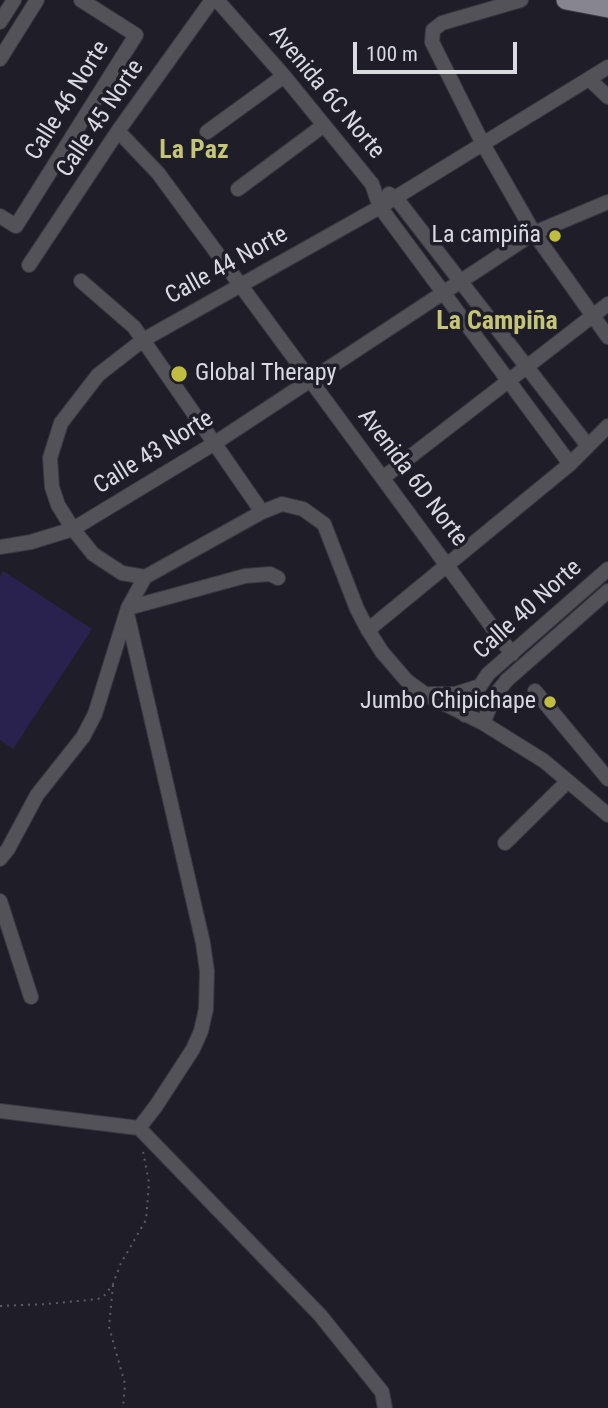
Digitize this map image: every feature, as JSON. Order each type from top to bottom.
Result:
[{"type":"main road","points":[[566,0],[605,5]]},
{"type":"street","points":[[0,22],[14,0]]},
{"type":"street","points":[[0,59],[37,0]]},
{"type":"street","name":"Calle 46 Norte","points":[[0,216],[16,226],[136,35],[81,0]]},
{"type":"street","name":"Avenida 6C Norte","points":[[215,0],[284,76],[372,184],[380,207],[570,464]]},
{"type":"street","name":"Calle 45 Norte","points":[[29,265],[118,131],[215,0]]},
{"type":"street","points":[[521,0],[442,23],[433,30],[432,42],[483,144],[534,233],[608,337]]},
{"type":"street","name":"Calle 44 Norte","points":[[145,576],[121,573],[93,554],[58,505],[52,487],[50,458],[61,423],[98,375],[143,340],[396,198],[608,67]]},
{"type":"street","points":[[207,132],[284,76]]},
{"type":"street","points":[[589,79],[608,97]]},
{"type":"street","points":[[238,189],[324,125]]},
{"type":"street","name":"Avenida 6D Norte","points":[[118,131],[158,173],[512,654]]},
{"type":"street","name":"Avenida 6C Norte","points":[[372,184],[396,198],[588,446]]},
{"type":"street","name":"Calle 43 Norte","points":[[0,547],[31,542],[73,529],[215,443],[534,233],[608,202]]},
{"type":"street","points":[[81,281],[125,318],[143,340],[262,512]]},
{"type":"street","points":[[384,477],[608,304]]},
{"type":"street","points":[[368,630],[570,464],[608,426]]},
{"type":"street","points":[[0,859],[37,795],[83,737],[95,714],[127,611],[145,576],[262,512],[282,504],[303,509],[324,524],[357,609],[368,630],[407,681],[425,694],[483,723],[544,761],[608,816]]},
{"type":"street","name":"Calle 40 Norte","points":[[465,715],[488,674],[608,569]]},
{"type":"street","points":[[127,611],[245,576],[261,573],[278,578]]},
{"type":"street","name":"Calle 40 Norte","points":[[483,723],[495,695],[507,681],[608,591]]},
{"type":"street","points":[[127,611],[200,929],[207,971],[206,1009],[201,1031],[193,1049],[139,1128]]},
{"type":"street","name":"Calle 40 Norte","points":[[425,694],[455,694],[480,686]]},
{"type":"street","points":[[535,691],[608,779]]},
{"type":"street","points":[[505,843],[567,782]]},
{"type":"street","points":[[0,901],[31,997]]},
{"type":"street","points":[[0,1111],[139,1128],[320,1315],[382,1392],[385,1408]]},
{"type":"path","points":[[0,1306],[99,1298],[105,1295],[146,1220],[149,1183],[139,1128]]},
{"type":"path","points":[[113,1284],[109,1326],[125,1384],[123,1408]]},
{"type":"shaded area","points":[[3,571],[92,629],[13,749],[0,740],[0,576]]},
{"type":"place","name":"La campiña","points":[[555,236]]},
{"type":"place","name":"Global Therapy","points":[[179,374]]},
{"type":"place","name":"Jumbo Chipichape","points":[[550,702]]},
{"type":"district","name":"La Paz","points":[[194,151]]},
{"type":"district","name":"La Campiña","points":[[497,322]]}]
